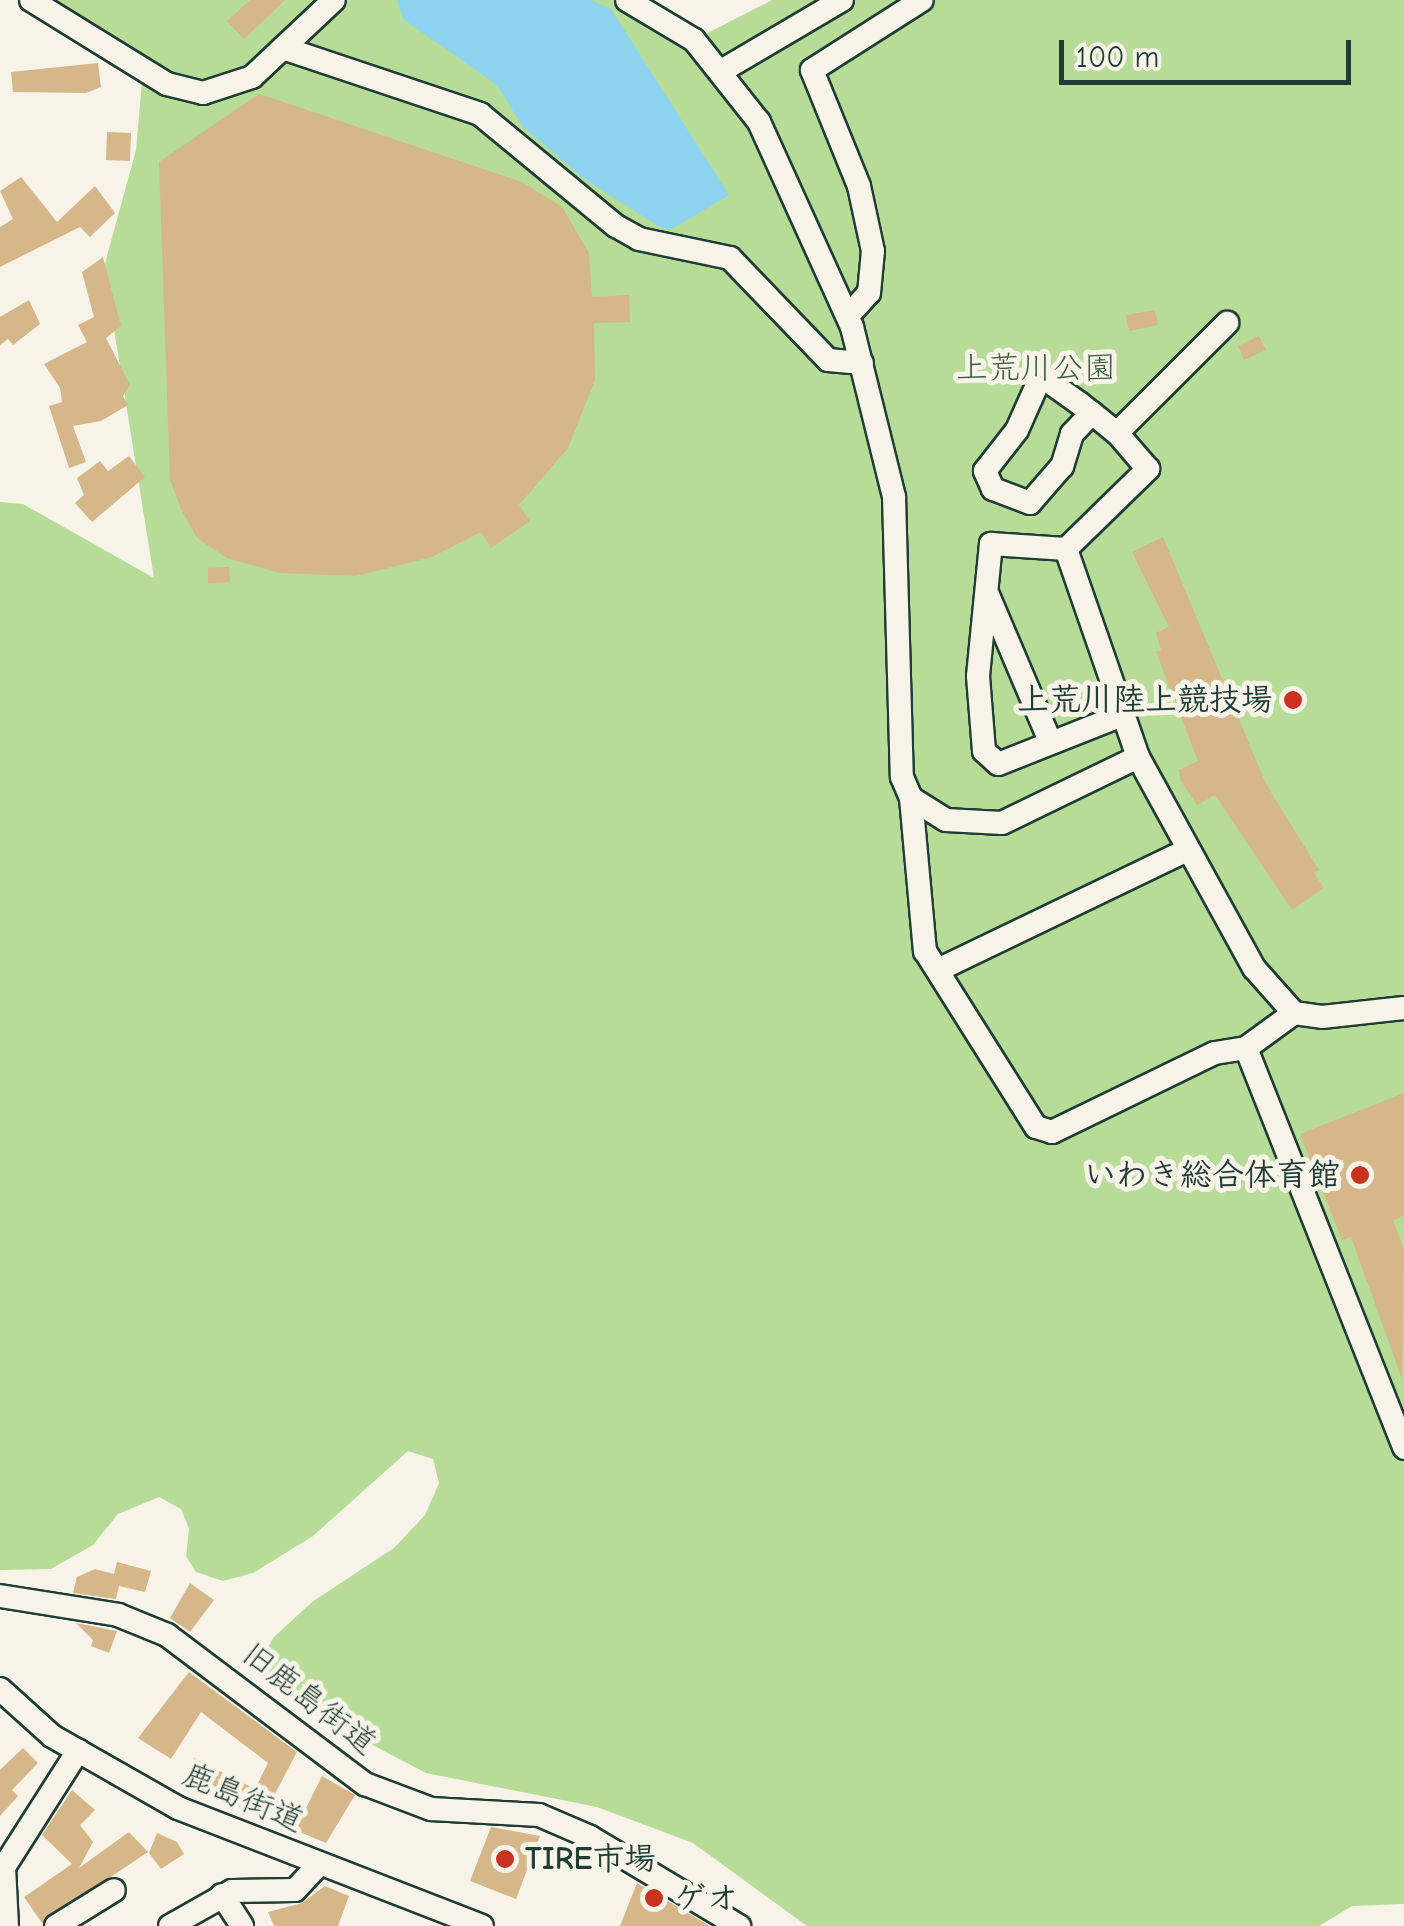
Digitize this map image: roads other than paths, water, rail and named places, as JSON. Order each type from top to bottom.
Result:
[{"type":"street","points":[[31,0],[166,84],[203,93],[252,77],[334,0]]},
{"type":"street","points":[[627,0],[694,40],[723,70],[759,122],[848,316],[894,497],[902,777],[910,798],[926,951],[1036,1128],[1052,1132],[1215,1053],[1246,1048],[1294,1013]]},
{"type":"street","points":[[723,70],[842,0]]},
{"type":"street","points":[[848,316],[869,293],[874,251],[859,186],[812,70],[922,0]]},
{"type":"street","points":[[283,48],[480,114],[616,226],[639,239],[730,258],[828,360],[862,363]]},
{"type":"street","points":[[1116,433],[1227,323]]},
{"type":"street","points":[[1092,413],[1072,434],[1062,466],[1030,503],[993,489],[985,471],[1016,430],[1041,376],[1092,413],[1116,433],[1148,469],[1066,549],[991,544],[978,676],[984,751],[998,764],[1049,739],[1122,715]]},
{"type":"street","points":[[1066,549],[1138,757],[1185,852],[1254,968],[1294,1013],[1322,1017],[1404,1008]]},
{"type":"street","points":[[987,594],[1049,739]]},
{"type":"street","points":[[910,798],[946,820],[1002,822],[1138,757]]},
{"type":"street","points":[[938,970],[1185,852]]},
{"type":"street","points":[[1246,1048],[1404,1448]]},
{"type":"street","name":"旧鹿島街道","points":[[0,1596],[118,1616],[167,1636],[365,1784],[431,1809],[539,1815],[590,1836],[738,1926]]},
{"type":"street","name":"鹿島街道","points":[[0,1689],[78,1752],[178,1808],[482,1926]]},
{"type":"street","points":[[7,1926],[2,1893],[4,1855],[78,1752]]},
{"type":"street","points":[[170,1926],[222,1895],[249,1888],[295,1890],[318,1865]]},
{"type":"street","points":[[56,1926],[114,1890]]},
{"type":"street","points":[[222,1895],[242,1926]]},
{"type":"water","points":[[397,0],[591,0],[611,9],[729,195],[670,230],[660,227],[583,178],[523,127],[497,85],[403,19]]},
{"type":"place","name":"上荒川陸上競技場","points":[[1293,700]]},
{"type":"place","name":"いわき総合体育館","points":[[1360,1175]]},
{"type":"place","name":"TIRE市場","points":[[505,1859]]},
{"type":"place","name":"ゲオ","points":[[654,1898]]},
{"type":"park label","name":"上荒川公園","points":[[1036,368]]}]
